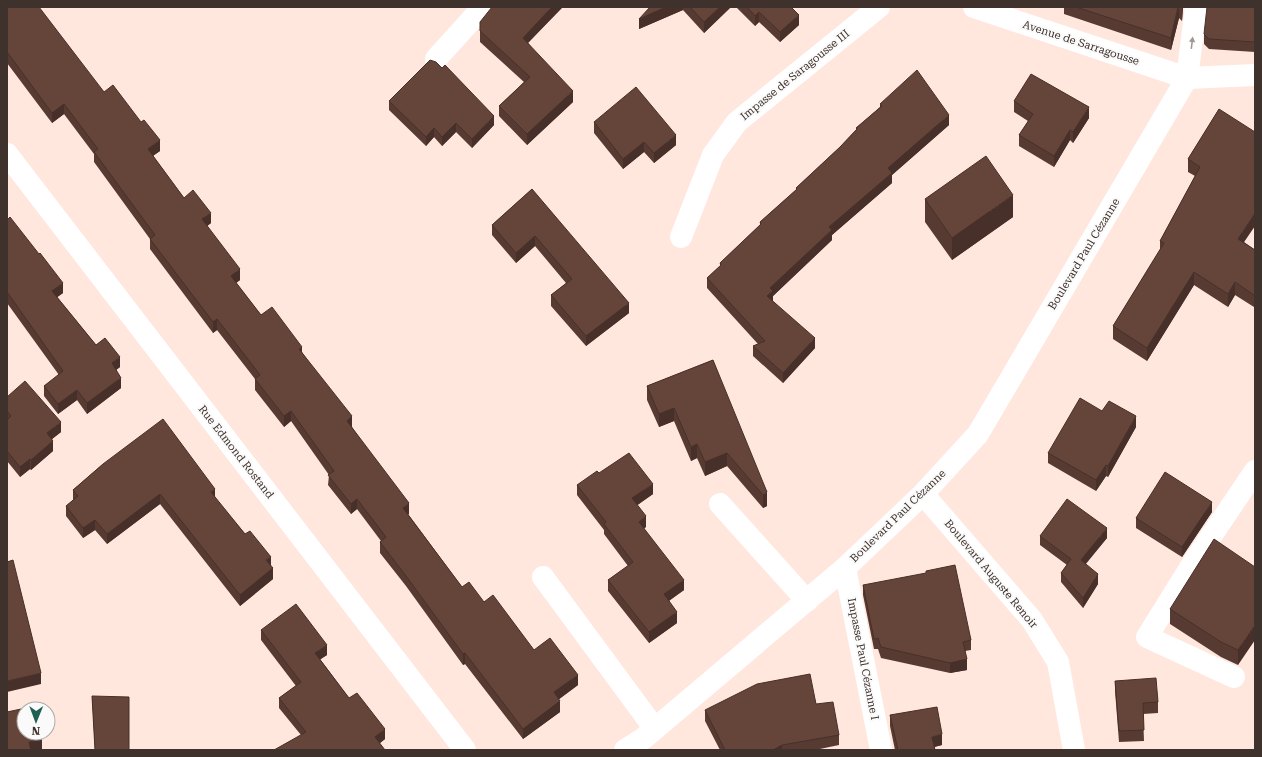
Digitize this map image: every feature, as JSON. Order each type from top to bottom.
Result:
[{"type":"street","points":[[436,59],[483,7]]},
{"type":"street","name":"Impasse de Saragousse III","points":[[681,237],[713,155],[737,122],[879,7]]},
{"type":"street","name":"Avenue de Sarragousse","points":[[974,7],[1187,78]]},
{"type":"street","points":[[1196,7],[1187,78],[1255,75]]},
{"type":"street","name":"Boulevard Paul Cézanne","points":[[625,750],[655,729],[844,568],[923,494],[978,434],[1187,78]]},
{"type":"street","name":"Rue Edmond Rostand","points":[[7,154],[465,750]]},
{"type":"street","points":[[1234,677],[1147,637],[1193,563],[1255,471]]},
{"type":"street","name":"Boulevard Auguste Renoir","points":[[923,494],[1032,620],[1058,662],[1074,750]]},
{"type":"street","points":[[720,504],[807,601]]},
{"type":"street","name":"Impasse Paul Cézanne I","points":[[844,568],[881,750]]},
{"type":"street","points":[[543,577],[655,729]]},
{"type":"building","points":[[7,7],[39,7],[104,92],[113,85],[141,122],[144,120],[160,140],[148,149],[184,198],[193,190],[211,213],[202,219],[240,269],[231,276],[261,315],[272,307],[302,347],[299,349],[352,416],[347,421],[409,503],[403,508],[462,587],[469,582],[484,602],[493,595],[534,650],[550,638],[578,675],[554,692],[560,701],[523,729],[465,653],[463,654],[380,542],[386,537],[357,499],[351,504],[328,475],[334,471],[291,411],[284,416],[255,379],[260,375],[217,319],[213,322],[150,239],[155,235],[94,152],[98,149],[64,104],[52,113],[7,52]]},
{"type":"building","points":[[492,7],[552,7],[523,38],[573,91],[527,134],[499,106],[530,77],[480,31],[480,22]]},
{"type":"building","points":[[650,7],[666,7],[639,19]]},
{"type":"building","points":[[690,7],[720,7],[704,22]]},
{"type":"building","points":[[747,7],[791,7],[799,15],[780,32],[759,12],[755,16]]},
{"type":"building","points":[[1076,7],[1178,7],[1171,38]]},
{"type":"building","points":[[1207,7],[1255,7],[1255,42],[1209,39],[1204,34]]},
{"type":"building","points":[[430,60],[436,62],[442,68],[445,65],[494,116],[472,139],[456,123],[442,137],[434,128],[426,137],[389,101]]},
{"type":"building","points":[[917,70],[949,115],[888,168],[892,173],[829,227],[832,230],[770,288],[773,291],[767,296],[815,338],[783,373],[753,346],[765,341],[707,278],[721,265],[720,263],[761,224],[760,222],[797,189],[796,188],[840,147],[857,129],[856,128],[882,106],[880,104]]},
{"type":"building","points":[[1031,74],[1089,107],[1073,132],[1070,130],[1054,156],[1019,135],[1033,114],[1014,101]]},
{"type":"building","points":[[636,87],[676,135],[654,153],[644,142],[623,159],[594,122]]},
{"type":"building","points":[[1219,109],[1255,132],[1255,213],[1238,239],[1255,250],[1255,294],[1254,295],[1235,282],[1228,294],[1194,272],[1147,348],[1113,326],[1164,243],[1160,241],[1200,167],[1188,159]]},
{"type":"building","points":[[986,156],[1013,195],[952,238],[925,199]]},
{"type":"building","points":[[532,189],[629,303],[586,336],[551,295],[572,279],[535,236],[516,253],[492,225]]},
{"type":"building","points":[[10,217],[63,283],[52,291],[96,345],[105,338],[120,357],[112,363],[121,378],[87,403],[77,390],[58,404],[44,386],[63,371],[7,292],[7,220]]},
{"type":"building","points":[[713,360],[767,492],[763,495],[727,453],[705,462],[697,444],[691,447],[674,408],[659,414],[647,386]]},
{"type":"building","points":[[25,381],[61,422],[47,433],[53,441],[31,460],[30,459],[20,467],[7,451],[7,420],[11,416],[7,411],[7,397]]},
{"type":"building","points":[[1080,398],[1102,411],[1109,401],[1136,416],[1108,466],[1106,465],[1096,480],[1048,453]]},
{"type":"building","points":[[163,419],[215,489],[211,492],[245,534],[250,531],[271,557],[266,560],[273,568],[240,595],[160,494],[107,534],[95,520],[83,528],[66,506],[78,496],[73,490],[103,464]]},
{"type":"building","points":[[629,453],[653,484],[632,498],[646,516],[639,522],[684,580],[664,594],[677,612],[649,632],[608,580],[633,562],[604,524],[606,522],[577,485],[597,471],[599,473]]},
{"type":"building","points":[[1165,472],[1212,502],[1182,547],[1136,518]]},
{"type":"building","points":[[1067,499],[1107,528],[1081,560],[1098,574],[1083,598],[1061,573],[1071,559],[1040,536]]},
{"type":"building","points":[[1214,539],[1255,567],[1255,625],[1238,650],[1221,642],[1170,609]]},
{"type":"building","points":[[13,560],[41,673],[7,681],[7,562]]},
{"type":"building","points":[[955,565],[971,640],[963,642],[967,659],[950,663],[881,647],[878,638],[874,639],[863,585],[926,573],[926,571]]},
{"type":"building","points":[[296,604],[327,645],[315,653],[349,698],[357,693],[385,729],[375,737],[385,750],[274,750],[306,732],[279,698],[301,682],[261,630]]},
{"type":"building","points":[[810,674],[816,704],[833,702],[839,735],[782,745],[773,750],[725,750],[705,710],[757,684]]},
{"type":"building","points":[[1156,678],[1158,702],[1143,703],[1144,730],[1119,731],[1115,681]]},
{"type":"building","points":[[92,696],[129,697],[129,750],[95,750]]},
{"type":"building","points":[[937,707],[942,734],[932,737],[935,750],[898,750],[890,715]]},
{"type":"building","points":[[16,710],[16,741],[33,741],[29,742],[31,750],[7,750],[7,712]]}]
